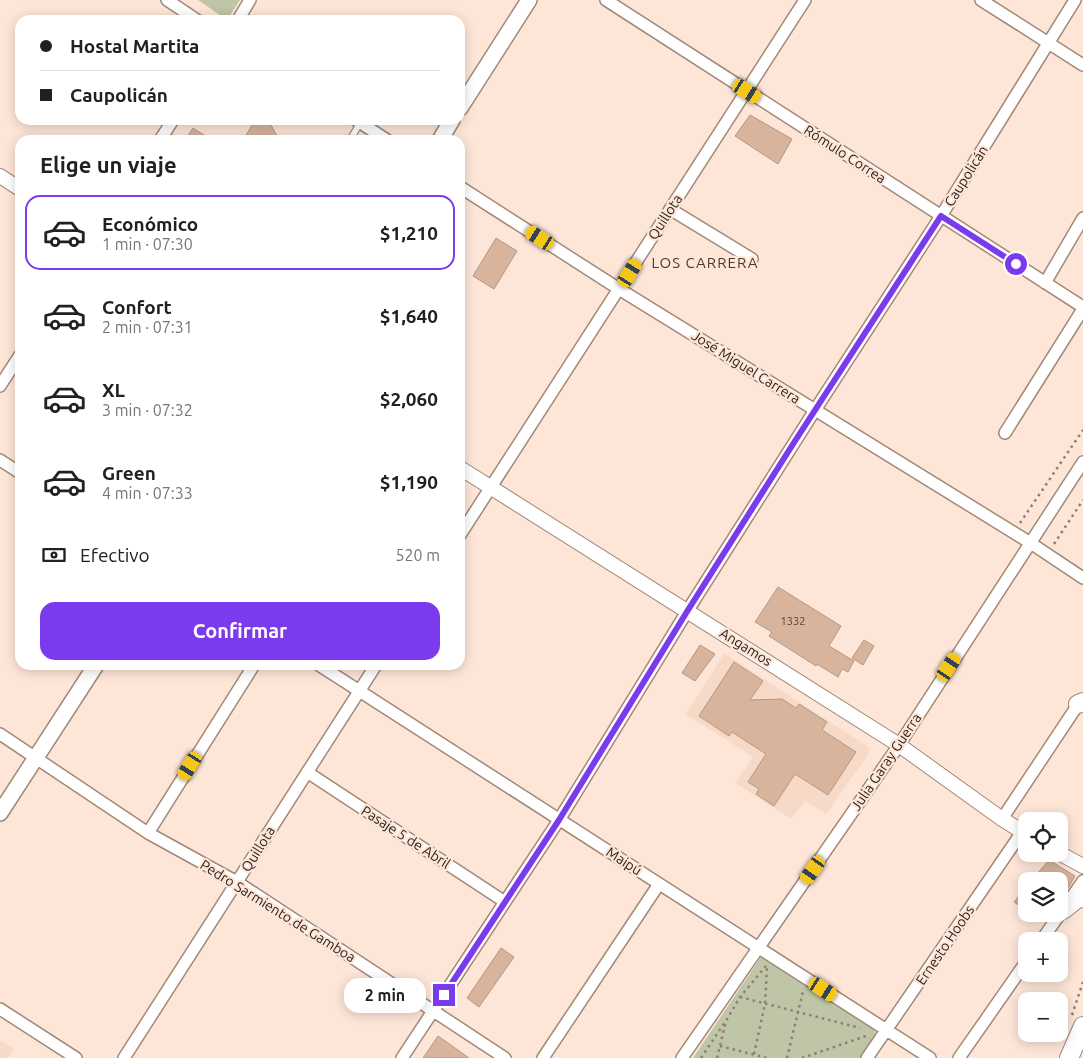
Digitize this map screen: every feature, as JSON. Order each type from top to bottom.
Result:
[{"type":"main road","points":[[465,100],[529,0]]},
{"type":"main road","points":[[0,813],[93,670]]},
{"type":"main road","points":[[1068,906],[1077,899],[1083,898]]},
{"type":"main road","points":[[1070,1058],[1083,1026]]},
{"type":"street","points":[[167,0],[190,15]]},
{"type":"street","points":[[241,15],[250,0]]},
{"type":"street","name":"Rómulo Correa","points":[[606,0],[1083,308]]},
{"type":"street","name":"Quillota","points":[[465,527],[805,0]]},
{"type":"street","points":[[981,0],[1083,65]]},
{"type":"street","name":"Caupolicán","points":[[402,1058],[559,820],[688,610],[941,216],[1075,0]]},
{"type":"street","points":[[364,125],[379,135]]},
{"type":"street","points":[[0,176],[15,186]]},
{"type":"street","name":"José Miguel Carrera","points":[[465,190],[619,289],[1030,542],[1083,578]]},
{"type":"street","points":[[670,209],[752,259]]},
{"type":"street","points":[[1045,283],[1083,218]]},
{"type":"street","points":[[1005,432],[1083,308]]},
{"type":"street","points":[[0,386],[15,363]]},
{"type":"street","points":[[0,460],[15,470]]},
{"type":"street","name":"Julia Garay Guerra","points":[[682,1058],[899,744],[1083,462]]},
{"type":"street","name":"Angamos","points":[[465,471],[899,744],[1018,829]]},
{"type":"street","points":[[148,833],[251,670]]},
{"type":"street","name":"Maipú","points":[[327,670],[930,1058]]},
{"type":"street","name":"Quillota","points":[[124,1058],[373,670]]},
{"type":"street","points":[[1002,819],[1081,701]]},
{"type":"street","name":"Pedro Sarmiento de Gamboa","points":[[0,734],[148,833],[237,882],[505,1058]]},
{"type":"street","name":"Pasaje 5 de Abril","points":[[307,772],[505,902]]},
{"type":"street","name":"Ernesto Hoobs","points":[[867,1058],[1018,842]]},
{"type":"street","points":[[1068,858],[1083,866]]},
{"type":"street","points":[[1068,903],[1083,881]]},
{"type":"street","points":[[543,1058],[659,884]]},
{"type":"street","points":[[959,1058],[1018,973]]},
{"type":"street","points":[[0,1009],[76,1058]]},
{"type":"path","points":[[1014,532],[1083,430]]},
{"type":"path","points":[[1053,546],[1083,500]]},
{"type":"path","points":[[701,1058],[740,997],[768,964],[765,1004],[754,1054]]},
{"type":"path","points":[[787,1058],[803,991]]},
{"type":"path","points":[[740,997],[861,1028],[870,1034],[802,1058]]},
{"type":"path","points":[[717,1058],[726,1021]]},
{"type":"path","points":[[720,1046],[767,1058]]},
{"type":"shaded area","points":[[724,653],[869,747],[868,755],[826,814],[805,801],[791,819],[735,783],[753,757],[686,714]]},
{"type":"shaded area","points":[[0,1040],[14,1049],[8,1058],[0,1058]]},
{"type":"green space","points":[[198,0],[240,0],[230,15],[220,15]]},
{"type":"green space","points":[[761,957],[772,958],[875,1024],[874,1038],[862,1058],[693,1058]]},
{"type":"building","points":[[750,115],[792,139],[778,164],[735,136]]},
{"type":"building","points":[[252,125],[271,125],[276,135],[246,135]]},
{"type":"building","points":[[193,128],[204,135],[188,135]]},
{"type":"building","points":[[496,238],[517,251],[494,289],[473,276]]},
{"type":"building","points":[[778,587],[841,626],[829,646],[854,661],[848,672],[842,669],[838,677],[817,664],[816,666],[769,636],[772,632],[755,622]]},
{"type":"building","points":[[864,640],[874,646],[863,665],[852,658]]},
{"type":"building","points":[[700,645],[715,654],[695,681],[682,673]]},
{"type":"building","points":[[734,662],[763,681],[750,700],[782,699],[796,708],[799,704],[827,722],[822,730],[856,752],[828,795],[795,774],[774,806],[756,794],[759,789],[748,782],[766,754],[732,732],[729,736],[699,716]]},
{"type":"building","points":[[1047,862],[1052,862],[1075,876],[1068,888],[1068,872],[1039,872]]},
{"type":"building","points":[[501,948],[514,957],[479,1007],[467,998]]},
{"type":"building","points":[[438,1036],[469,1058],[423,1058]]},
{"type":"district","name":"LOS CARRERA","points":[[705,263]]},
{"type":"route","points":[[444,995],[559,820],[688,610],[941,216],[1016,264]]}]
